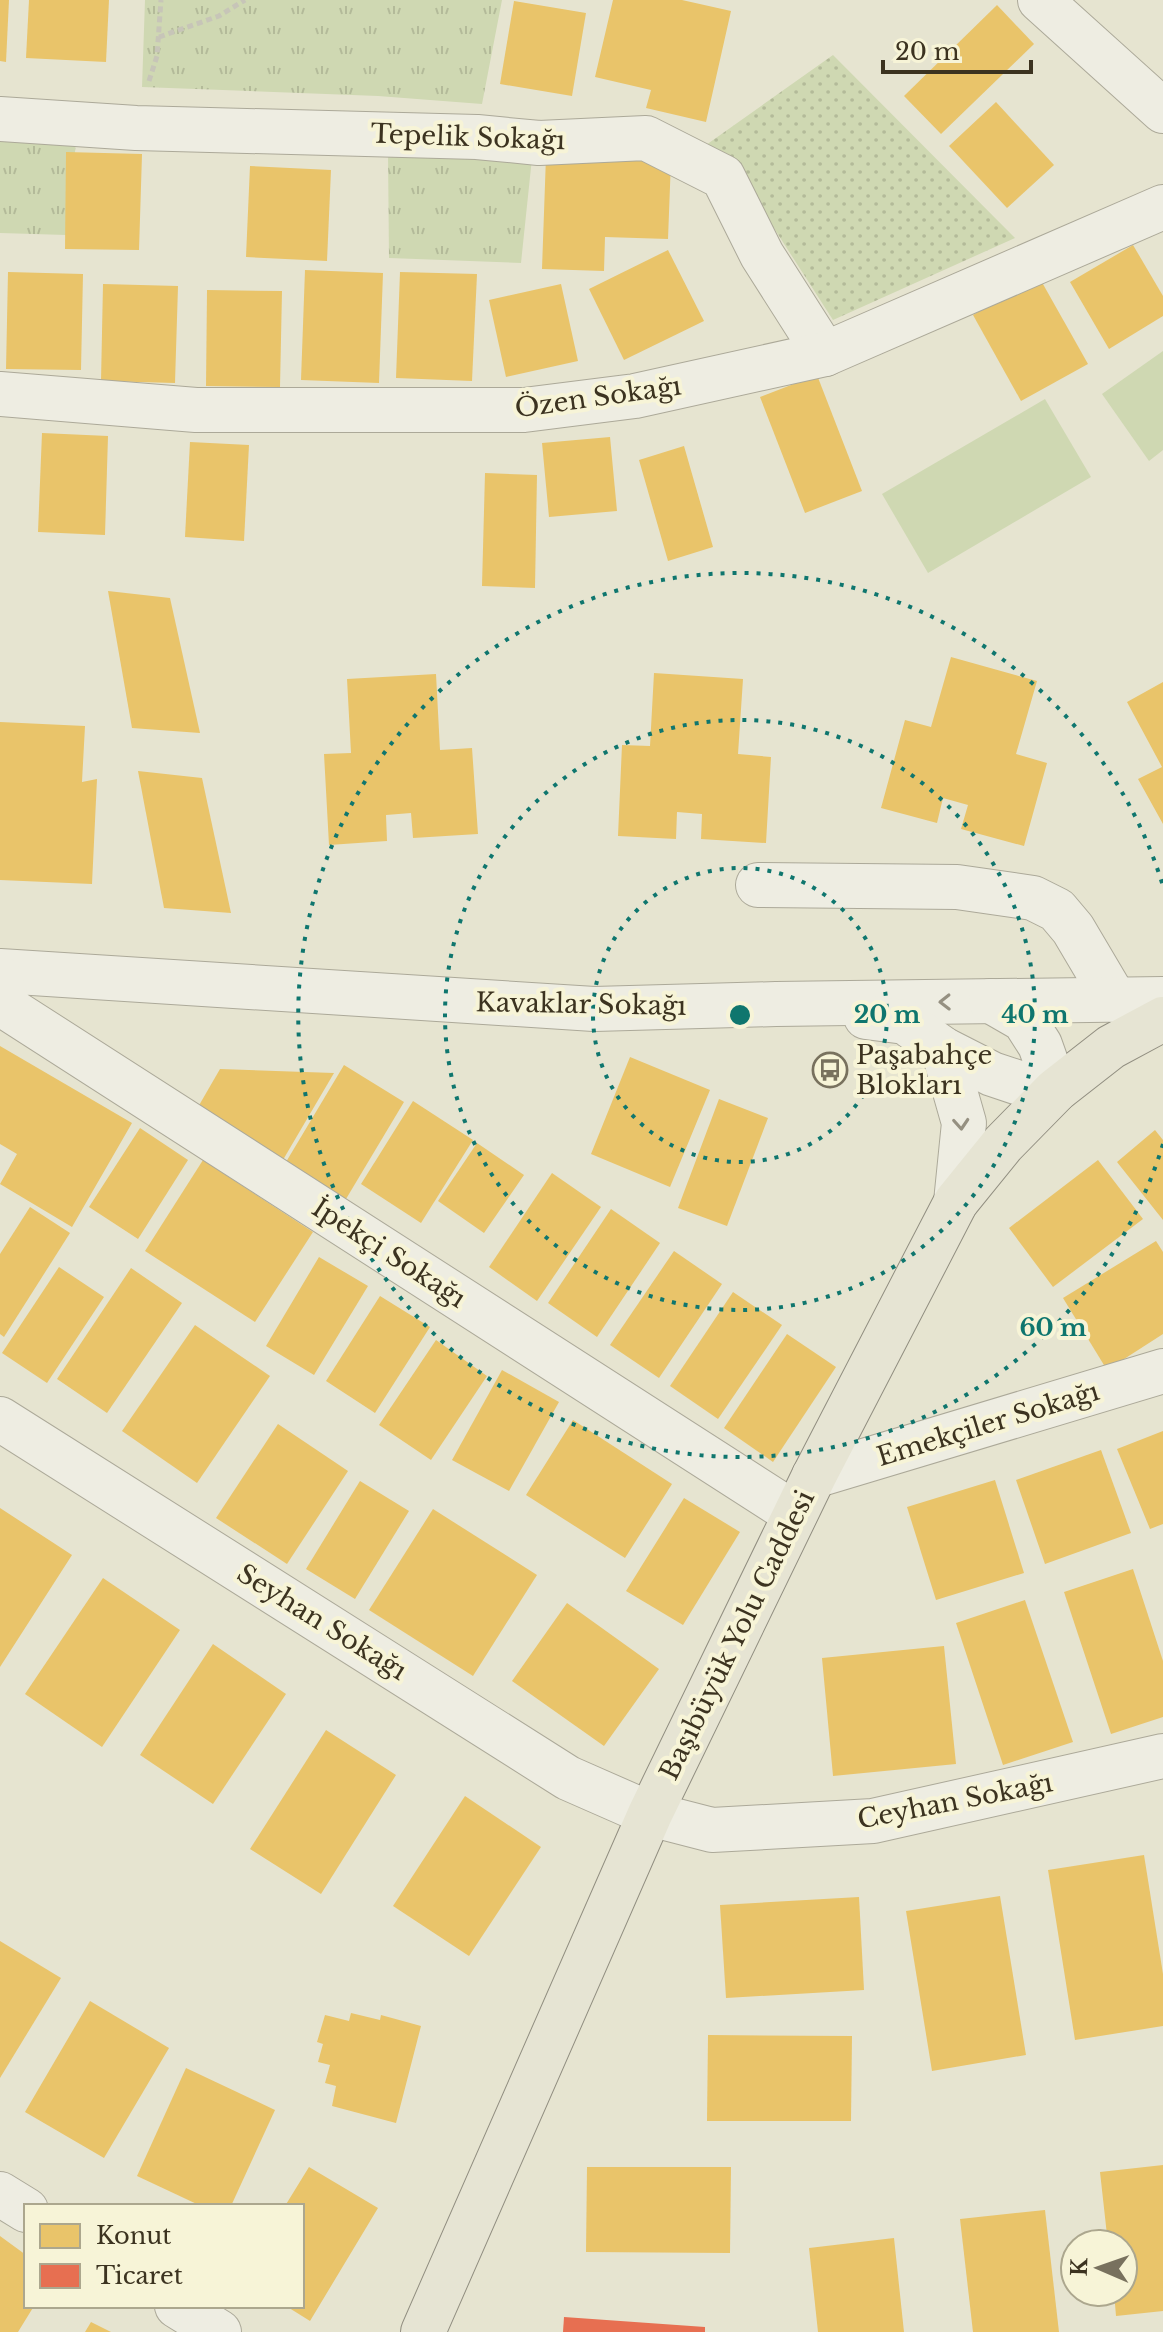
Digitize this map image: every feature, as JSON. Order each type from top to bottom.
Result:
[{"type":"main road","name":"Başıbüyük Yolu Caddesi","points":[[423,2332],[650,1814],[805,1495],[956,1202],[1003,1144],[1056,1090],[1111,1047],[1163,1019]]},
{"type":"street","points":[[1040,0],[1163,111]]},
{"type":"street","name":"Tepelik Sokağı","points":[[0,119],[136,128],[477,137],[539,143],[646,138],[723,177],[762,255],[825,354]]},
{"type":"street","name":"Özen Sokağı","points":[[0,394],[196,410],[524,410],[635,396],[825,354],[1163,207]]},
{"type":"street","points":[[758,885],[957,887],[1033,898],[1057,910],[1073,929],[1115,1000]]},
{"type":"street","name":"Kavaklar Sokağı","points":[[0,971],[594,1009],[1163,999]]},
{"type":"street","name":"İpekçi Sokağı","points":[[0,978],[9,1009],[805,1495]]},
{"type":"street","points":[[776,1004],[905,1022],[943,1049],[992,1074],[1031,1087],[1056,1090],[1040,1045],[1024,1020],[991,1001]]},
{"type":"street","points":[[943,1049],[964,1123],[956,1202]]},
{"type":"street","name":"Emekçiler Sokağı","points":[[805,1495],[1163,1371]]},
{"type":"street","name":"Seyhan Sokağı","points":[[0,1419],[568,1778],[650,1814]]},
{"type":"street","name":"Ceyhan Sokağı","points":[[650,1814],[712,1830],[873,1821],[1163,1756]]},
{"type":"street","points":[[0,2194],[24,2209]]},
{"type":"street","points":[[180,2308],[219,2332]]},
{"type":"path","points":[[136,128],[157,56],[161,0]]},
{"type":"path","points":[[159,37],[219,16],[245,0]]},
{"type":"green space","points":[[145,0],[502,0],[482,104],[378,96],[142,87]]},
{"type":"green space","points":[[833,55],[1015,238],[833,320],[770,222],[754,190],[706,145]]},
{"type":"green space","points":[[0,119],[78,124],[66,235],[0,233]]},
{"type":"green space","points":[[388,153],[532,158],[521,263],[389,258]]},
{"type":"green space","points":[[1163,351],[1163,450],[1149,461],[1102,394]]},
{"type":"green space","points":[[1045,399],[1091,477],[928,573],[882,494]]},
{"type":"building: Konut","points":[[0,0],[9,0],[6,62],[0,61]]},
{"type":"building: Konut","points":[[29,0],[109,0],[106,62],[26,58]]},
{"type":"building: Konut","points":[[613,0],[682,0],[731,11],[706,122],[646,108],[651,90],[595,77]]},
{"type":"building: Konut","points":[[514,1],[586,13],[572,96],[500,84]]},
{"type":"building: Konut","points":[[997,5],[1034,44],[941,134],[904,96]]},
{"type":"building: Konut","points":[[996,102],[1054,165],[1007,208],[949,146]]},
{"type":"building: Konut","points":[[66,152],[142,154],[139,250],[65,249]]},
{"type":"building: Konut","points":[[546,156],[671,160],[668,239],[605,237],[604,271],[542,269]]},
{"type":"building: Konut","points":[[250,166],[331,170],[327,261],[246,257]]},
{"type":"building: Konut","points":[[1133,245],[1163,296],[1163,316],[1109,349],[1070,282]]},
{"type":"building: Konut","points":[[668,250],[704,321],[624,360],[589,289]]},
{"type":"building: Konut","points":[[305,270],[383,273],[379,383],[301,380]]},
{"type":"building: Konut","points":[[8,272],[83,274],[81,370],[6,369]]},
{"type":"building: Konut","points":[[400,272],[477,274],[472,381],[396,378]]},
{"type":"building: Konut","points":[[1039,277],[1088,364],[1021,401],[973,315]]},
{"type":"building: Konut","points":[[103,284],[178,286],[175,383],[101,381]]},
{"type":"building: Konut","points":[[561,284],[578,361],[506,377],[489,300]]},
{"type":"building: Konut","points":[[207,290],[282,291],[280,387],[206,386]]},
{"type":"building: Konut","points":[[817,375],[862,491],[805,513],[760,397]]},
{"type":"building: Konut","points":[[42,433],[108,436],[105,535],[38,532]]},
{"type":"building: Konut","points":[[610,437],[617,511],[549,517],[542,443]]},
{"type":"building: Konut","points":[[190,442],[249,445],[244,541],[185,537]]},
{"type":"building: Konut","points":[[684,446],[713,547],[668,561],[639,460]]},
{"type":"building: Konut","points":[[485,473],[537,475],[535,588],[482,586]]},
{"type":"building: Konut","points":[[108,591],[170,598],[200,733],[132,728]]},
{"type":"building: Konut","points":[[951,657],[1037,681],[1016,754],[1047,763],[1024,846],[961,829],[968,805],[943,798],[937,823],[881,808],[905,720],[931,727]]},
{"type":"building: Konut","points":[[654,673],[743,679],[738,754],[771,757],[766,843],[701,839],[702,814],[677,812],[676,839],[618,836],[622,745],[650,746]]},
{"type":"building: Konut","points":[[436,674],[440,750],[472,748],[478,834],[413,838],[411,813],[386,815],[387,841],[329,845],[324,754],[351,753],[347,679]]},
{"type":"building: Konut","points":[[1163,682],[1163,824],[1138,779],[1162,767],[1127,702]]},
{"type":"building: Konut","points":[[0,722],[85,726],[82,782],[97,779],[92,884],[0,880]]},
{"type":"building: Konut","points":[[138,771],[202,778],[231,913],[164,908]]},
{"type":"building: Konut","points":[[0,1046],[132,1123],[72,1227],[0,1184],[17,1154],[0,1144]]},
{"type":"building: Konut","points":[[630,1057],[710,1090],[670,1187],[591,1154]]},
{"type":"building: Konut","points":[[344,1065],[404,1102],[343,1204],[283,1167]]},
{"type":"building: Konut","points":[[220,1069],[334,1073],[280,1165],[194,1114]]},
{"type":"building: Konut","points":[[719,1099],[768,1118],[727,1226],[678,1208]]},
{"type":"building: Konut","points":[[413,1101],[473,1140],[421,1223],[361,1184]]},
{"type":"building: Konut","points":[[140,1128],[188,1160],[138,1239],[89,1207]]},
{"type":"building: Konut","points":[[1155,1130],[1163,1140],[1163,1220],[1117,1162]]},
{"type":"building: Konut","points":[[477,1143],[524,1175],[484,1233],[438,1201]]},
{"type":"building: Konut","points":[[203,1160],[313,1232],[255,1322],[145,1251]]},
{"type":"building: Konut","points":[[1098,1160],[1143,1219],[1053,1287],[1009,1228]]},
{"type":"building: Konut","points":[[552,1173],[601,1207],[537,1301],[489,1267]]},
{"type":"building: Konut","points":[[30,1207],[70,1233],[4,1337],[0,1334],[0,1254]]},
{"type":"building: Konut","points":[[611,1209],[660,1243],[597,1337],[548,1303]]},
{"type":"building: Konut","points":[[1156,1241],[1163,1252],[1163,1334],[1107,1370],[1063,1298]]},
{"type":"building: Konut","points":[[674,1251],[722,1284],[659,1378],[610,1345]]},
{"type":"building: Konut","points":[[319,1257],[368,1286],[314,1375],[266,1346]]},
{"type":"building: Konut","points":[[59,1267],[104,1297],[47,1383],[2,1353]]},
{"type":"building: Konut","points":[[131,1268],[182,1303],[107,1413],[57,1379]]},
{"type":"building: Konut","points":[[733,1292],[782,1325],[718,1419],[670,1386]]},
{"type":"building: Konut","points":[[380,1296],[430,1327],[375,1413],[326,1381]]},
{"type":"building: Konut","points":[[195,1325],[270,1376],[197,1483],[122,1431]]},
{"type":"building: Konut","points":[[787,1334],[836,1367],[773,1462],[724,1428]]},
{"type":"building: Konut","points":[[436,1340],[487,1376],[431,1460],[379,1425]]},
{"type":"building: Konut","points":[[502,1370],[559,1402],[509,1491],[452,1460]]},
{"type":"building: Konut","points":[[573,1420],[672,1484],[625,1558],[526,1495]]},
{"type":"building: Konut","points":[[278,1424],[348,1471],[287,1564],[216,1518]]},
{"type":"building: Konut","points":[[1163,1431],[1163,1524],[1150,1529],[1117,1449]]},
{"type":"building: Konut","points":[[1101,1450],[1131,1533],[1045,1564],[1016,1480]]},
{"type":"building: Konut","points":[[995,1480],[1024,1573],[936,1600],[907,1507]]},
{"type":"building: Konut","points":[[360,1481],[409,1511],[355,1599],[306,1569]]},
{"type":"building: Konut","points":[[684,1498],[740,1532],[683,1625],[626,1591]]},
{"type":"building: Konut","points":[[0,1508],[72,1555],[0,1667]]},
{"type":"building: Konut","points":[[433,1509],[537,1575],[473,1676],[369,1610]]},
{"type":"building: Konut","points":[[1133,1569],[1163,1661],[1163,1717],[1111,1734],[1064,1592]]},
{"type":"building: Konut","points":[[103,1578],[180,1630],[102,1747],[25,1694]]},
{"type":"building: Konut","points":[[1025,1600],[1073,1742],[1003,1765],[956,1623]]},
{"type":"building: Konut","points":[[567,1603],[659,1669],[604,1746],[512,1681]]},
{"type":"building: Konut","points":[[213,1644],[286,1694],[213,1804],[140,1755]]},
{"type":"building: Konut","points":[[944,1646],[956,1764],[833,1776],[822,1658]]},
{"type":"building: Konut","points":[[326,1730],[396,1775],[321,1894],[250,1849]]},
{"type":"building: Konut","points":[[465,1796],[541,1847],[469,1956],[393,1906]]},
{"type":"building: Konut","points":[[1144,1855],[1163,1974],[1163,2026],[1075,2040],[1048,1870]]},
{"type":"building: Konut","points":[[1000,1896],[1026,2055],[932,2071],[906,1911]]},
{"type":"building: Konut","points":[[859,1897],[864,1990],[726,1998],[720,1905]]},
{"type":"building: Konut","points":[[0,1941],[61,1978],[0,2078]]},
{"type":"building: Konut","points":[[90,2001],[169,2048],[104,2158],[25,2112]]},
{"type":"building: Konut","points":[[351,2013],[380,2020],[381,2015],[421,2026],[396,2123],[332,2106],[336,2086],[325,2083],[330,2065],[318,2062],[323,2044],[317,2042],[325,2015],[349,2021]]},
{"type":"building: Konut","points":[[708,2035],[852,2036],[851,2121],[707,2121]]},
{"type":"building: Konut","points":[[186,2068],[275,2110],[232,2204],[197,2204],[137,2176]]},
{"type":"building: Konut","points":[[1163,2165],[1163,2311],[1116,2316],[1115,2308],[1139,2308],[1139,2228],[1106,2228],[1100,2172]]},
{"type":"building: Konut","points":[[309,2167],[378,2208],[310,2321],[289,2308],[304,2308],[304,2204],[286,2204]]},
{"type":"building: Konut","points":[[587,2167],[731,2167],[730,2253],[586,2252]]},
{"type":"building: Konut","points":[[1045,2210],[1059,2332],[973,2332],[960,2219]]},
{"type":"building: Konut","points":[[0,2236],[24,2254],[24,2308],[33,2308],[18,2332],[0,2332]]},
{"type":"building: Konut","points":[[894,2238],[904,2332],[818,2332],[809,2248]]},
{"type":"building: Konut","points":[[91,2322],[111,2332],[85,2332]]},
{"type":"building: Ticaret","points":[[564,2317],[705,2327],[705,2332],[563,2332]]},
{"type":"place","name":"Paşabahçe Blokları","points":[[830,1070]]}]
